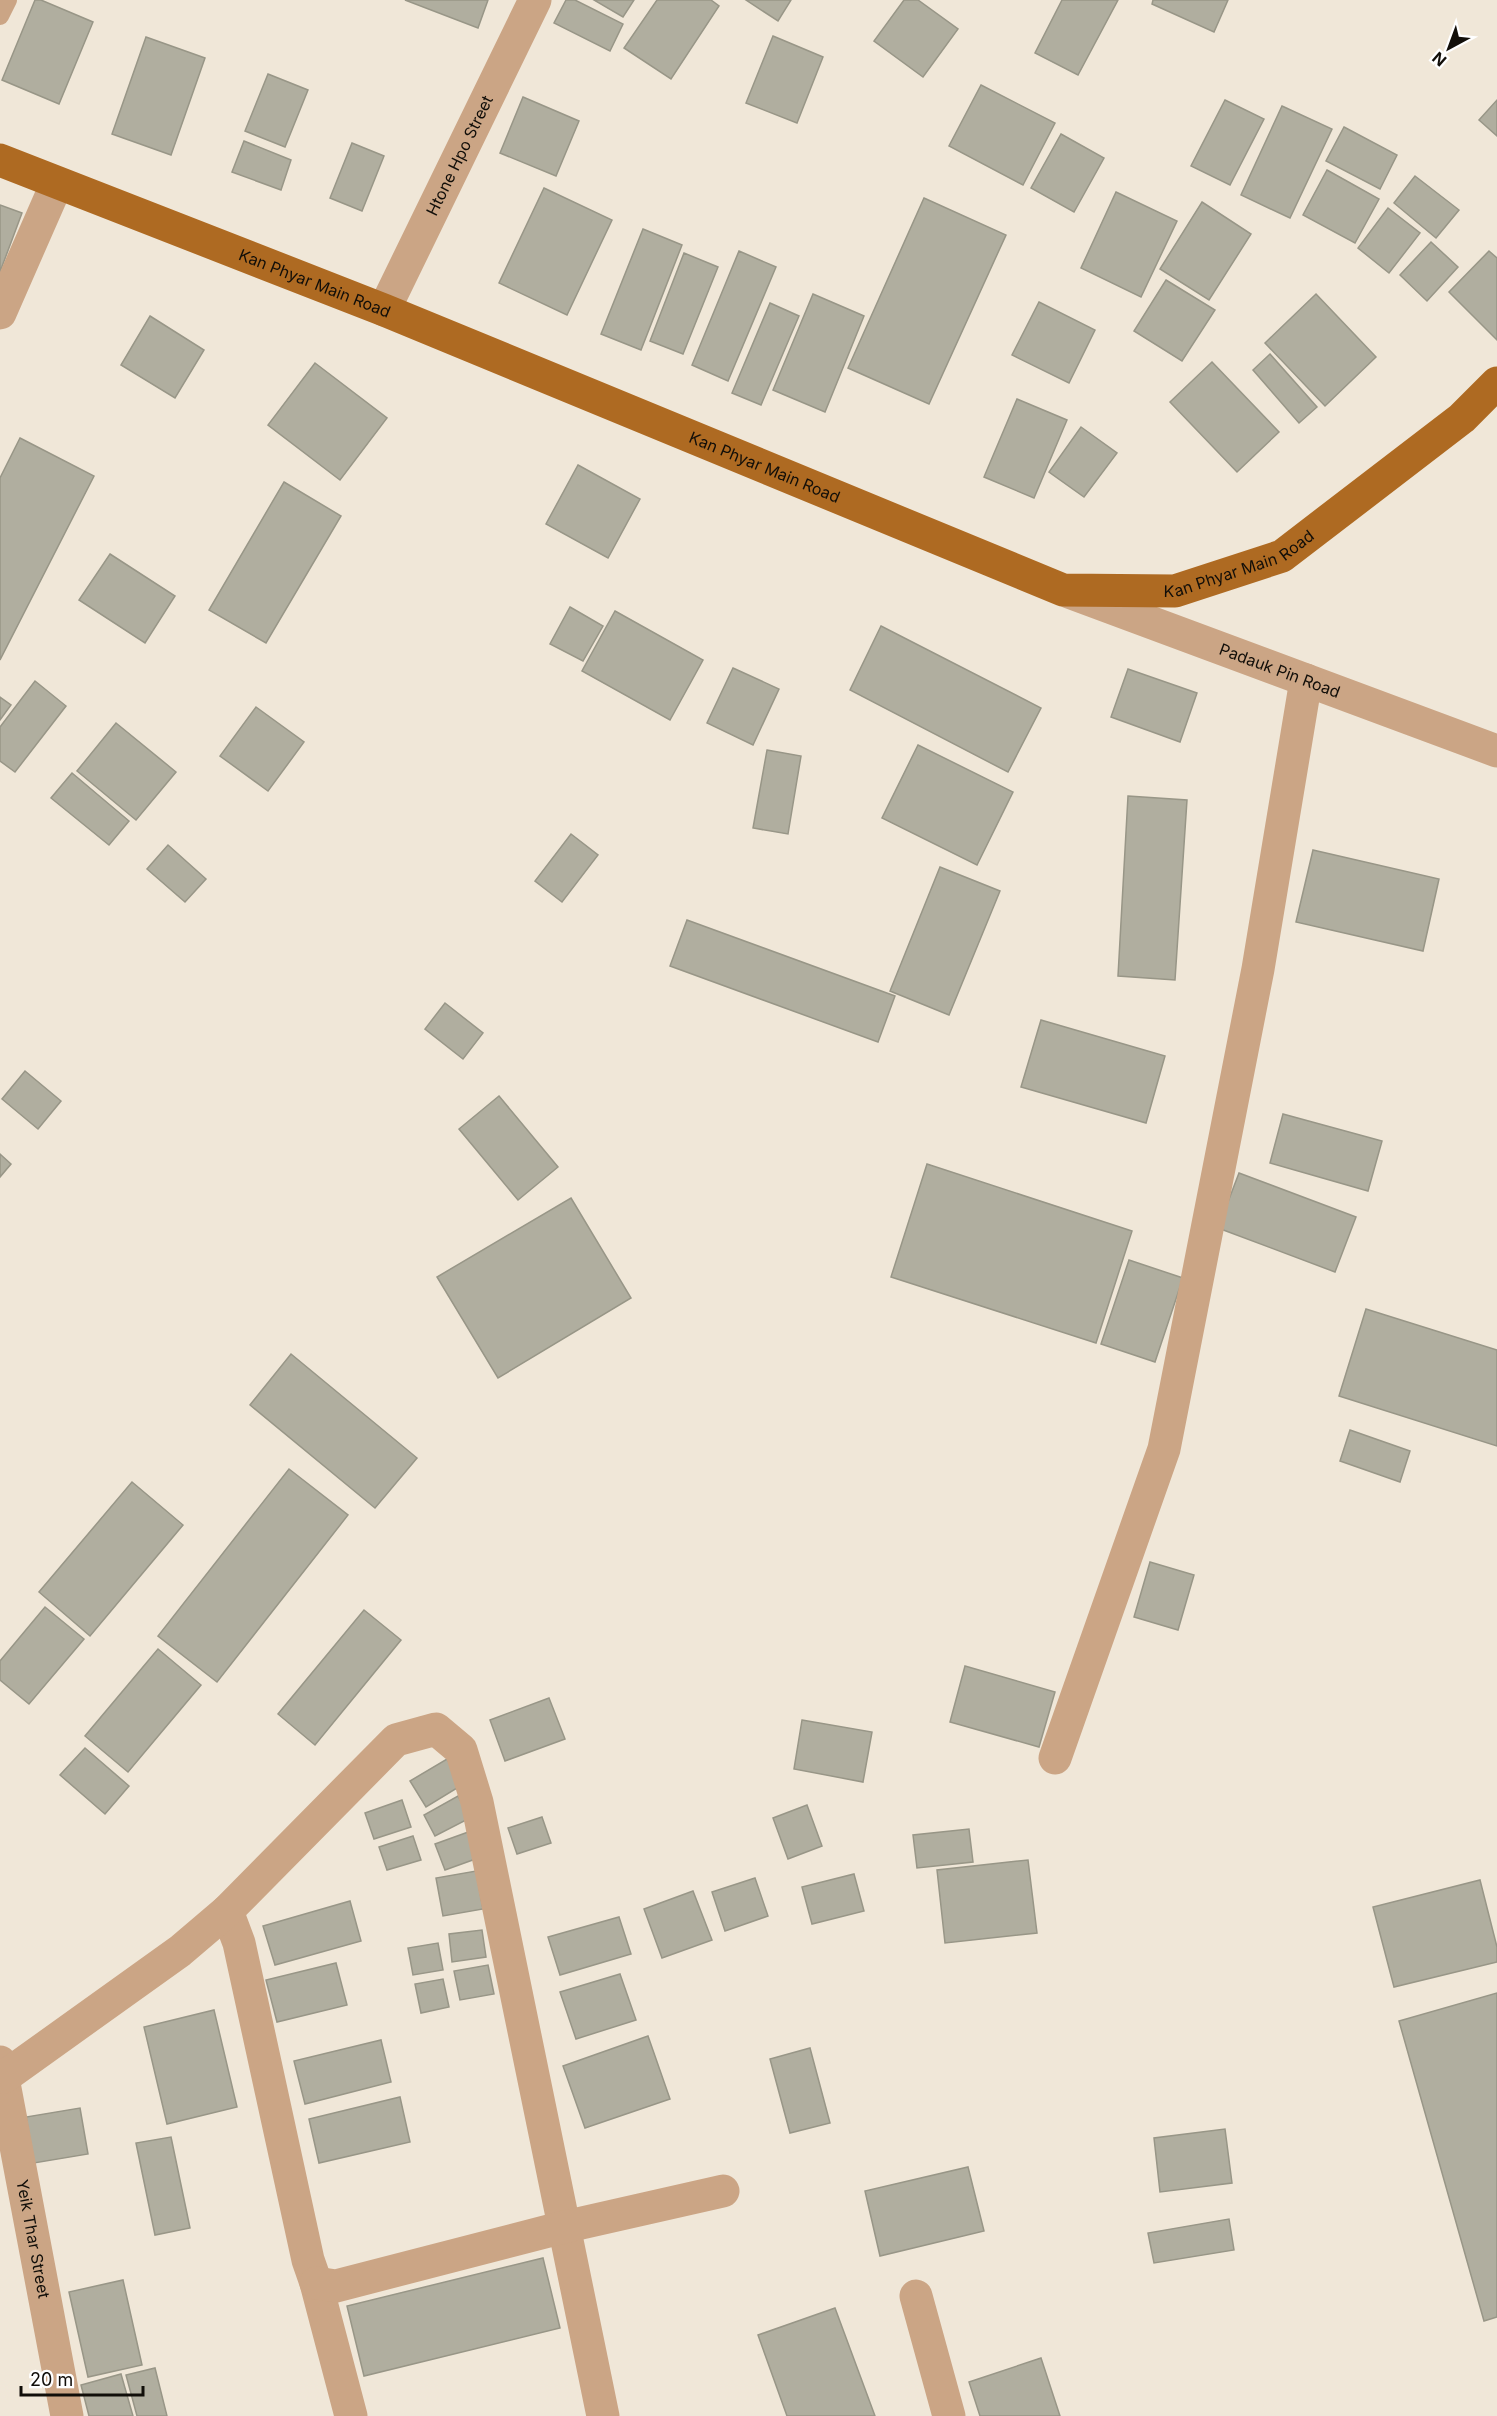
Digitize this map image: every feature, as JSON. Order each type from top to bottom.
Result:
[{"type":"main road","name":"Kan Phyar Main Road","points":[[0,160],[384,310],[1063,590],[1175,591],[1282,556],[1462,418],[1497,383]]},
{"type":"street","name":"Htone Hpo Street","points":[[384,310],[535,0]]},
{"type":"street","points":[[0,313],[57,183]]},
{"type":"street","name":"Padauk Pin Road","points":[[1063,590],[1497,751]]},
{"type":"street","points":[[1055,1758],[1164,1449],[1258,969],[1306,680]]},
{"type":"street","points":[[2,2069],[180,1951],[227,1911],[396,1740],[436,1729],[461,1750],[477,1802],[603,2416]]},
{"type":"street","points":[[227,1911],[239,1943],[308,2260],[351,2416]]},
{"type":"street","name":"Yeik Thar Street","points":[[2,2069],[67,2416]]},
{"type":"street","points":[[316,2283],[336,2286],[564,2227],[723,2191]]},
{"type":"street","points":[[916,2296],[949,2416]]},
{"type":"lane","points":[[0,16],[8,0]]},
{"type":"building","points":[[35,0],[41,0],[93,22],[59,104],[2,80]]},
{"type":"building","points":[[405,0],[488,0],[478,28]]},
{"type":"building","points":[[566,0],[575,0],[623,24],[610,51],[554,23]]},
{"type":"building","points":[[594,0],[634,0],[623,17]]},
{"type":"building","points":[[657,0],[711,0],[719,6],[671,79],[624,48]]},
{"type":"building","points":[[746,0],[791,0],[778,21]]},
{"type":"building","points":[[904,0],[918,0],[958,29],[923,77],[874,41]]},
{"type":"building","points":[[1062,0],[1118,0],[1078,75],[1035,53]]},
{"type":"building","points":[[1153,0],[1228,0],[1214,32],[1152,4]]},
{"type":"building","points":[[773,36],[823,57],[797,123],[746,103]]},
{"type":"building","points":[[146,37],[205,58],[171,155],[112,134]]},
{"type":"building","points":[[268,74],[308,90],[285,147],[245,131]]},
{"type":"building","points":[[981,85],[1055,123],[1023,185],[949,146]]},
{"type":"building","points":[[523,97],[579,121],[556,176],[500,153]]},
{"type":"building","points":[[1225,100],[1264,119],[1230,185],[1191,166]]},
{"type":"building","points":[[1497,100],[1497,136],[1479,120]]},
{"type":"building","points":[[1282,106],[1332,129],[1290,218],[1241,195]]},
{"type":"building","points":[[1344,127],[1397,155],[1380,189],[1326,161]]},
{"type":"building","points":[[1061,134],[1104,158],[1074,212],[1031,188]]},
{"type":"building","points":[[244,141],[291,160],[281,190],[232,172]]},
{"type":"building","points":[[352,143],[384,156],[362,211],[330,198]]},
{"type":"building","points":[[1327,170],[1379,199],[1355,243],[1303,215]]},
{"type":"building","points":[[1415,176],[1459,210],[1436,238],[1394,203]]},
{"type":"building","points":[[544,188],[612,220],[567,315],[499,283]]},
{"type":"building","points":[[1116,192],[1177,221],[1141,297],[1081,268]]},
{"type":"building","points":[[924,198],[1006,235],[929,404],[848,368]]},
{"type":"building","points":[[1202,202],[1251,234],[1209,300],[1160,269]]},
{"type":"building","points":[[0,205],[22,213],[0,272]]},
{"type":"building","points":[[1388,208],[1420,233],[1389,273],[1358,248]]},
{"type":"building","points":[[643,229],[682,245],[641,350],[601,334]]},
{"type":"building","points":[[1431,242],[1458,267],[1427,301],[1400,275]]},
{"type":"building","points":[[739,251],[776,267],[728,381],[692,365]]},
{"type":"building","points":[[1489,251],[1497,258],[1497,340],[1449,292]]},
{"type":"building","points":[[684,253],[718,267],[683,354],[650,341]]},
{"type":"building","points":[[1166,280],[1215,310],[1182,361],[1134,331]]},
{"type":"building","points":[[813,294],[864,316],[825,412],[773,390]]},
{"type":"building","points":[[1316,294],[1376,357],[1325,406],[1265,343]]},
{"type":"building","points":[[1039,302],[1095,330],[1069,383],[1012,355]]},
{"type":"building","points":[[770,303],[799,316],[761,405],[732,393]]},
{"type":"building","points":[[150,316],[204,350],[175,398],[121,365]]},
{"type":"building","points":[[1270,354],[1317,407],[1299,423],[1253,370]]},
{"type":"building","points":[[1212,362],[1279,432],[1237,472],[1170,402]]},
{"type":"building","points":[[315,363],[387,418],[340,480],[268,425]]},
{"type":"building","points":[[1017,399],[1067,420],[1034,498],[984,477]]},
{"type":"building","points":[[1081,427],[1117,453],[1084,497],[1049,472]]},
{"type":"building","points":[[20,438],[94,476],[0,660],[0,478]]},
{"type":"building","points":[[578,465],[640,499],[608,558],[546,524]]},
{"type":"building","points":[[284,482],[341,516],[266,643],[209,610]]},
{"type":"building","points":[[110,554],[175,596],[145,643],[79,600]]},
{"type":"building","points":[[570,607],[603,626],[583,661],[550,644]]},
{"type":"building","points":[[615,611],[703,660],[670,720],[582,671]]},
{"type":"building","points":[[881,626],[1041,708],[1008,772],[850,690]]},
{"type":"building","points":[[733,668],[779,689],[753,745],[707,723]]},
{"type":"building","points":[[1128,669],[1197,693],[1180,742],[1111,717]]},
{"type":"building","points":[[35,681],[66,706],[15,772],[0,761],[0,727]]},
{"type":"building","points":[[0,697],[11,705],[0,720]]},
{"type":"building","points":[[256,707],[304,742],[268,791],[220,756]]},
{"type":"building","points":[[116,723],[176,772],[136,820],[77,771]]},
{"type":"building","points":[[918,745],[1013,792],[977,865],[882,818]]},
{"type":"building","points":[[767,750],[801,756],[788,834],[753,828]]},
{"type":"building","points":[[72,773],[129,821],[109,845],[51,798]]},
{"type":"building","points":[[1128,796],[1187,800],[1175,980],[1118,976]]},
{"type":"building","points":[[571,834],[598,855],[562,902],[535,881]]},
{"type":"building","points":[[168,845],[206,879],[185,902],[147,869]]},
{"type":"building","points":[[1313,850],[1439,879],[1423,951],[1296,922]]},
{"type":"building","points":[[940,867],[1000,891],[949,1015],[890,991]]},
{"type":"building","points":[[687,920],[895,996],[878,1042],[670,966]]},
{"type":"building","points":[[445,1003],[483,1033],[463,1059],[425,1029]]},
{"type":"building","points":[[1041,1020],[1165,1056],[1146,1123],[1021,1087]]},
{"type":"building","points":[[25,1071],[61,1101],[38,1129],[2,1099]]},
{"type":"building","points":[[499,1096],[558,1167],[518,1200],[459,1129]]},
{"type":"building","points":[[1283,1114],[1382,1141],[1368,1191],[1270,1163]]},
{"type":"building","points":[[0,1154],[11,1164],[0,1177]]},
{"type":"building","points":[[927,1164],[1132,1231],[1096,1343],[891,1277]]},
{"type":"building","points":[[1239,1173],[1356,1217],[1335,1272],[1218,1228]]},
{"type":"building","points":[[571,1198],[631,1298],[498,1378],[437,1277]]},
{"type":"building","points":[[1129,1260],[1183,1278],[1155,1362],[1101,1344]]},
{"type":"building","points":[[1366,1309],[1497,1350],[1497,1446],[1339,1396]]},
{"type":"building","points":[[291,1354],[417,1458],[375,1508],[250,1405]]},
{"type":"building","points":[[1350,1430],[1410,1451],[1400,1482],[1340,1461]]},
{"type":"building","points":[[289,1469],[348,1515],[217,1682],[158,1636]]},
{"type":"building","points":[[132,1482],[183,1525],[90,1636],[39,1592]]},
{"type":"building","points":[[1150,1562],[1194,1575],[1178,1630],[1134,1617]]},
{"type":"building","points":[[45,1607],[84,1639],[29,1704],[0,1680],[0,1661]]},
{"type":"building","points":[[364,1610],[401,1640],[315,1745],[278,1714]]},
{"type":"building","points":[[158,1649],[201,1685],[128,1772],[85,1736]]},
{"type":"building","points":[[965,1666],[1055,1692],[1039,1747],[950,1722]]},
{"type":"building","points":[[549,1698],[565,1739],[505,1761],[490,1720]]},
{"type":"building","points":[[802,1720],[872,1732],[863,1782],[794,1769]]},
{"type":"building","points":[[85,1748],[129,1786],[105,1814],[60,1775]]},
{"type":"building","points":[[447,1759],[462,1785],[426,1807],[410,1781]]},
{"type":"building","points":[[458,1796],[470,1818],[435,1836],[424,1815]]},
{"type":"building","points":[[402,1800],[411,1827],[374,1839],[365,1813]]},
{"type":"building","points":[[807,1805],[822,1846],[788,1859],[773,1818]]},
{"type":"building","points":[[542,1817],[551,1843],[517,1854],[508,1828]]},
{"type":"building","points":[[969,1829],[973,1862],[917,1868],[913,1835]]},
{"type":"building","points":[[471,1831],[481,1857],[445,1870],[435,1844]]},
{"type":"building","points":[[413,1836],[421,1860],[387,1870],[379,1847]]},
{"type":"building","points":[[1028,1860],[1037,1933],[945,1943],[937,1870]]},
{"type":"building","points":[[476,1871],[483,1909],[443,1916],[436,1878]]},
{"type":"building","points":[[854,1874],[864,1911],[812,1924],[802,1887]]},
{"type":"building","points":[[755,1878],[768,1916],[725,1931],[712,1892]]},
{"type":"building","points":[[1480,1880],[1497,1947],[1497,1962],[1394,1987],[1373,1907]]},
{"type":"building","points":[[693,1891],[712,1940],[662,1958],[644,1909]]},
{"type":"building","points":[[350,1901],[361,1941],[275,1965],[263,1926]]},
{"type":"building","points":[[619,1917],[631,1954],[560,1975],[548,1937]]},
{"type":"building","points":[[482,1930],[486,1957],[452,1962],[449,1934]]},
{"type":"building","points":[[438,1943],[443,1970],[413,1975],[408,1948]]},
{"type":"building","points":[[336,1963],[347,2005],[277,2022],[266,1980]]},
{"type":"building","points":[[488,1965],[494,1994],[460,2000],[454,1971]]},
{"type":"building","points":[[620,1974],[636,2020],[576,2039],[560,1992]]},
{"type":"building","points":[[443,1979],[449,2007],[421,2013],[415,1984]]},
{"type":"building","points":[[1497,1993],[1497,2317],[1484,2321],[1399,2021]]},
{"type":"building","points":[[214,2010],[237,2107],[167,2124],[144,2027]]},
{"type":"building","points":[[648,2036],[670,2099],[585,2128],[563,2066]]},
{"type":"building","points":[[381,2040],[391,2082],[305,2104],[294,2061]]},
{"type":"building","points":[[810,2048],[830,2123],[790,2133],[770,2059]]},
{"type":"building","points":[[400,2097],[410,2142],[319,2163],[309,2119]]},
{"type":"building","points":[[80,2108],[88,2154],[34,2163],[26,2117]]},
{"type":"building","points":[[1225,2129],[1232,2183],[1160,2192],[1154,2138]]},
{"type":"building","points":[[171,2137],[190,2228],[155,2235],[136,2143]]},
{"type":"building","points":[[968,2167],[984,2231],[880,2256],[865,2191]]},
{"type":"building","points":[[1229,2219],[1234,2250],[1154,2263],[1148,2233]]},
{"type":"building","points":[[543,2258],[560,2328],[364,2376],[347,2306]]},
{"type":"building","points":[[123,2280],[142,2365],[88,2377],[69,2292]]},
{"type":"building","points":[[835,2308],[875,2416],[787,2416],[758,2335]]},
{"type":"building","points":[[1041,2358],[1060,2416],[980,2416],[969,2382]]},
{"type":"building","points":[[155,2368],[167,2416],[137,2416],[126,2375]]},
{"type":"building","points":[[121,2374],[133,2416],[89,2416],[81,2385]]}]
